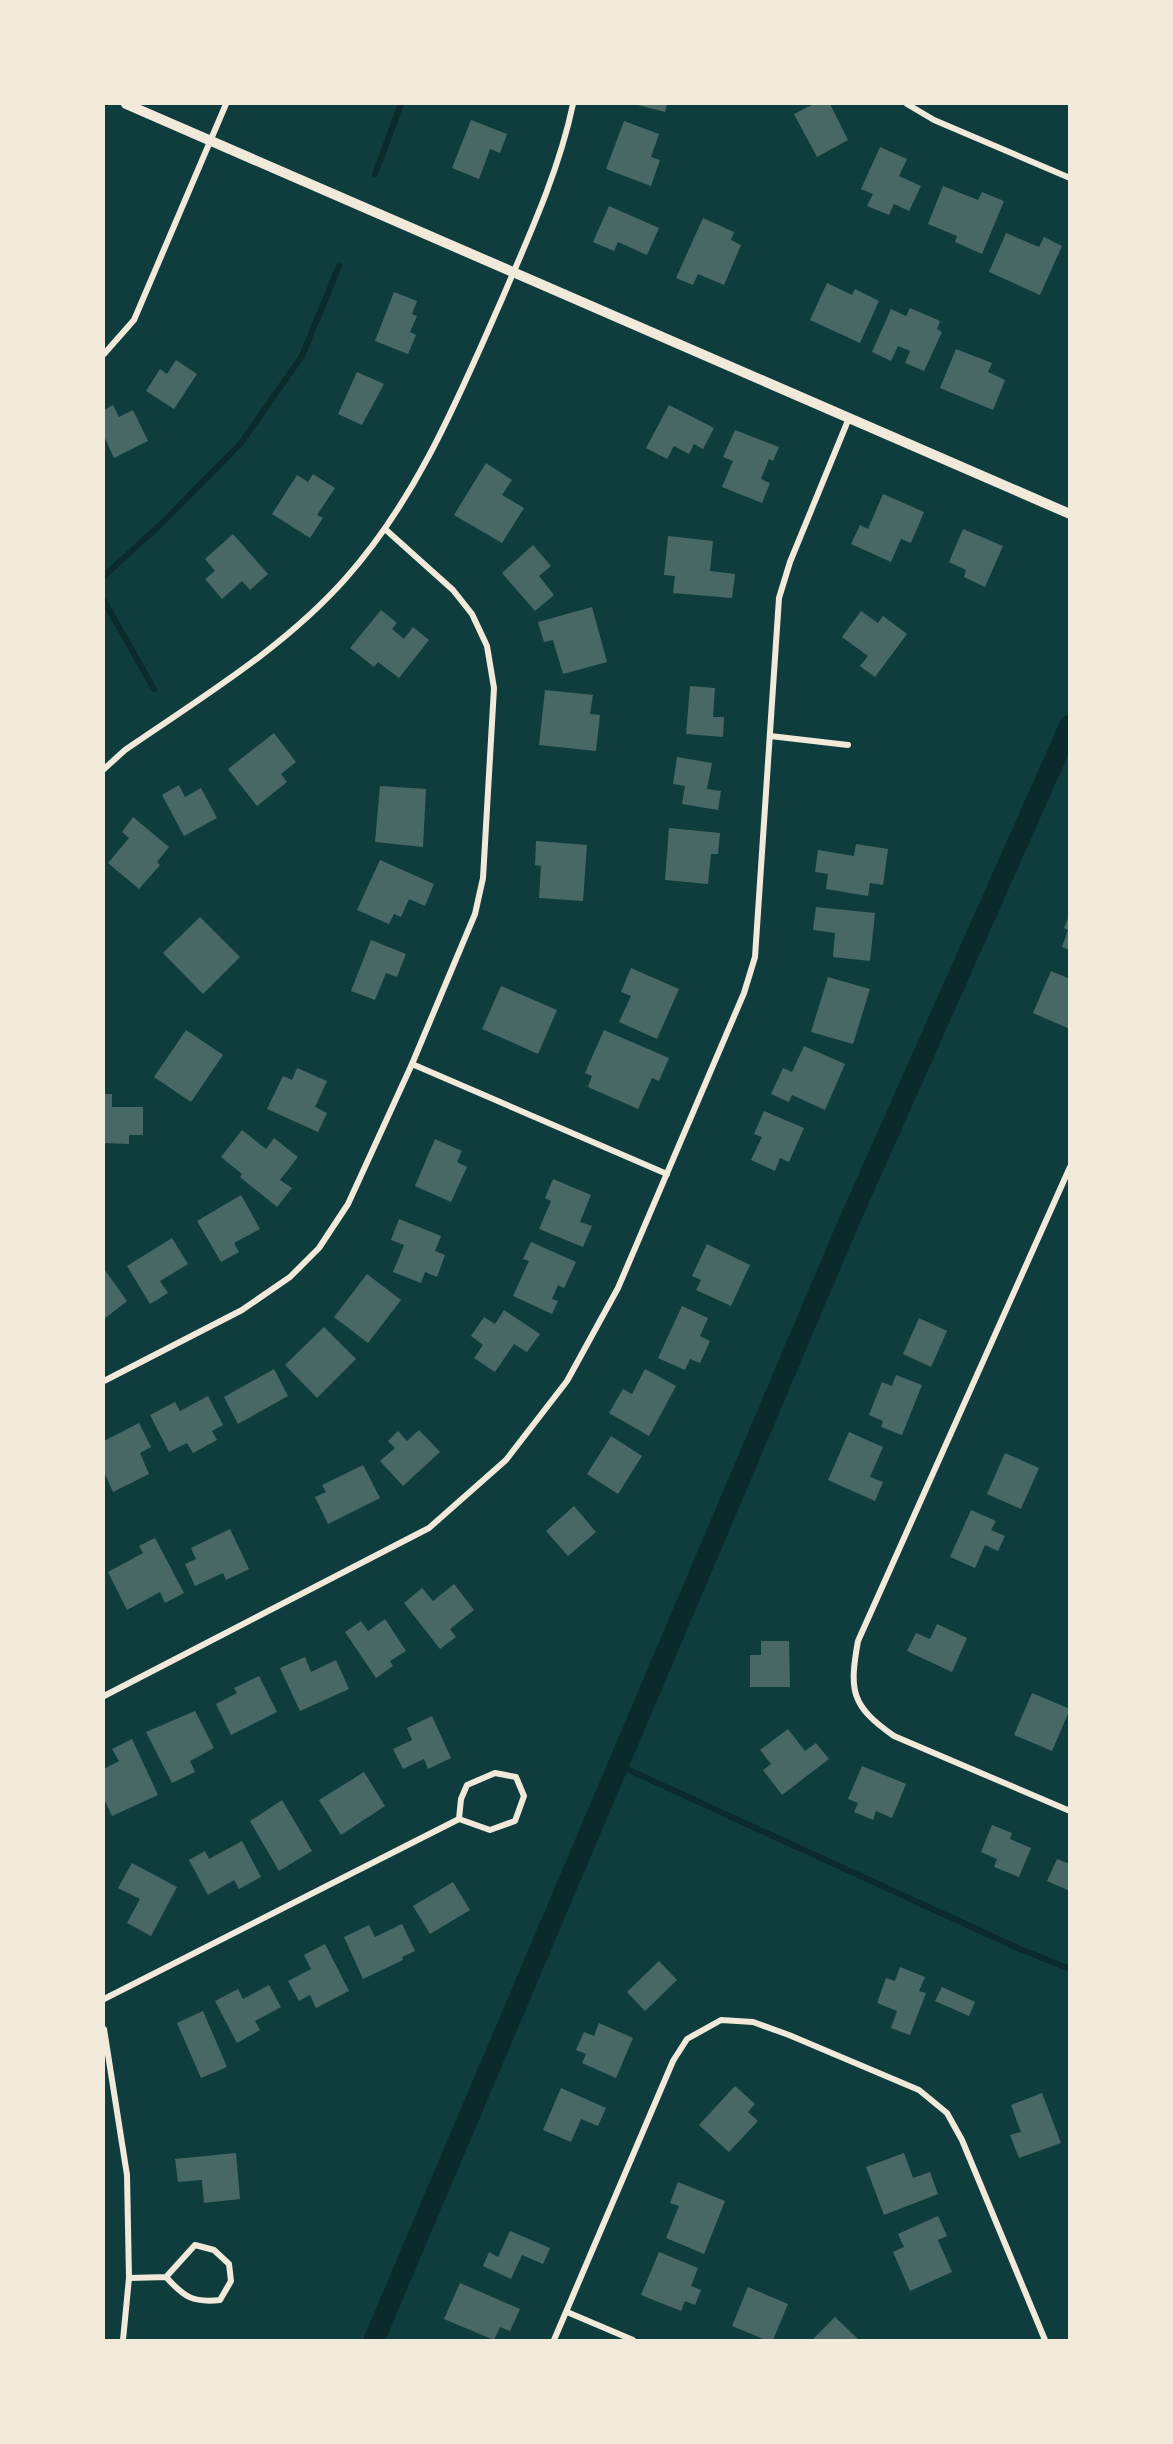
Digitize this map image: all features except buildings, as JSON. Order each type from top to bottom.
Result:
[{"type":"street","points":[[126,104],[1070,514]]},
{"type":"street","points":[[104,354],[134,320],[226,104]]},
{"type":"street","points":[[104,769],[125,750],[282,641],[346,579],[385,529],[446,427],[513,273],[565,140],[573,104]]},
{"type":"street","points":[[907,104],[934,120],[1070,178]]},
{"type":"street","points":[[104,1696],[429,1528],[506,1460],[567,1381],[618,1288],[744,993],[755,957],[779,598],[790,562],[849,418]]},
{"type":"street","points":[[104,1381],[242,1310],[291,1277],[319,1248],[348,1204],[412,1064],[475,914],[481,887],[494,688],[487,646],[472,614],[453,590],[385,529]]},
{"type":"street","points":[[770,736],[849,745]]},
{"type":"street","points":[[412,1064],[667,1174]]},
{"type":"street","points":[[1070,1167],[858,1641],[852,1675],[856,1698],[870,1719],[894,1736],[1070,1811]]},
{"type":"street","points":[[495,1773],[516,1778],[524,1796],[515,1821],[490,1830],[473,1827],[459,1819],[461,1799],[467,1785],[495,1773]]},
{"type":"street","points":[[104,1999],[459,1819]]},
{"type":"street","points":[[554,2340],[673,2061],[687,2039],[721,2020],[753,2022],[789,2035],[920,2090],[947,2113],[962,2140],[1045,2340]]},
{"type":"street","points":[[104,2029],[127,2175],[129,2278],[123,2340]]},
{"type":"street","points":[[129,2278],[166,2277],[195,2245],[214,2250],[230,2264],[231,2281],[220,2300],[200,2302],[179,2291],[166,2277]]},
{"type":"street","points":[[567,2312],[633,2340]]},
{"type":"waterway","points":[[375,174],[401,104]]},
{"type":"waterway","points":[[104,576],[161,524],[241,443],[302,356],[339,266]]},
{"type":"waterway","points":[[104,601],[154,689]]},
{"type":"waterway","points":[[374,2340],[848,1224],[1070,725]]},
{"type":"waterway","points":[[618,1765],[1020,1949],[1070,1969]]}]
